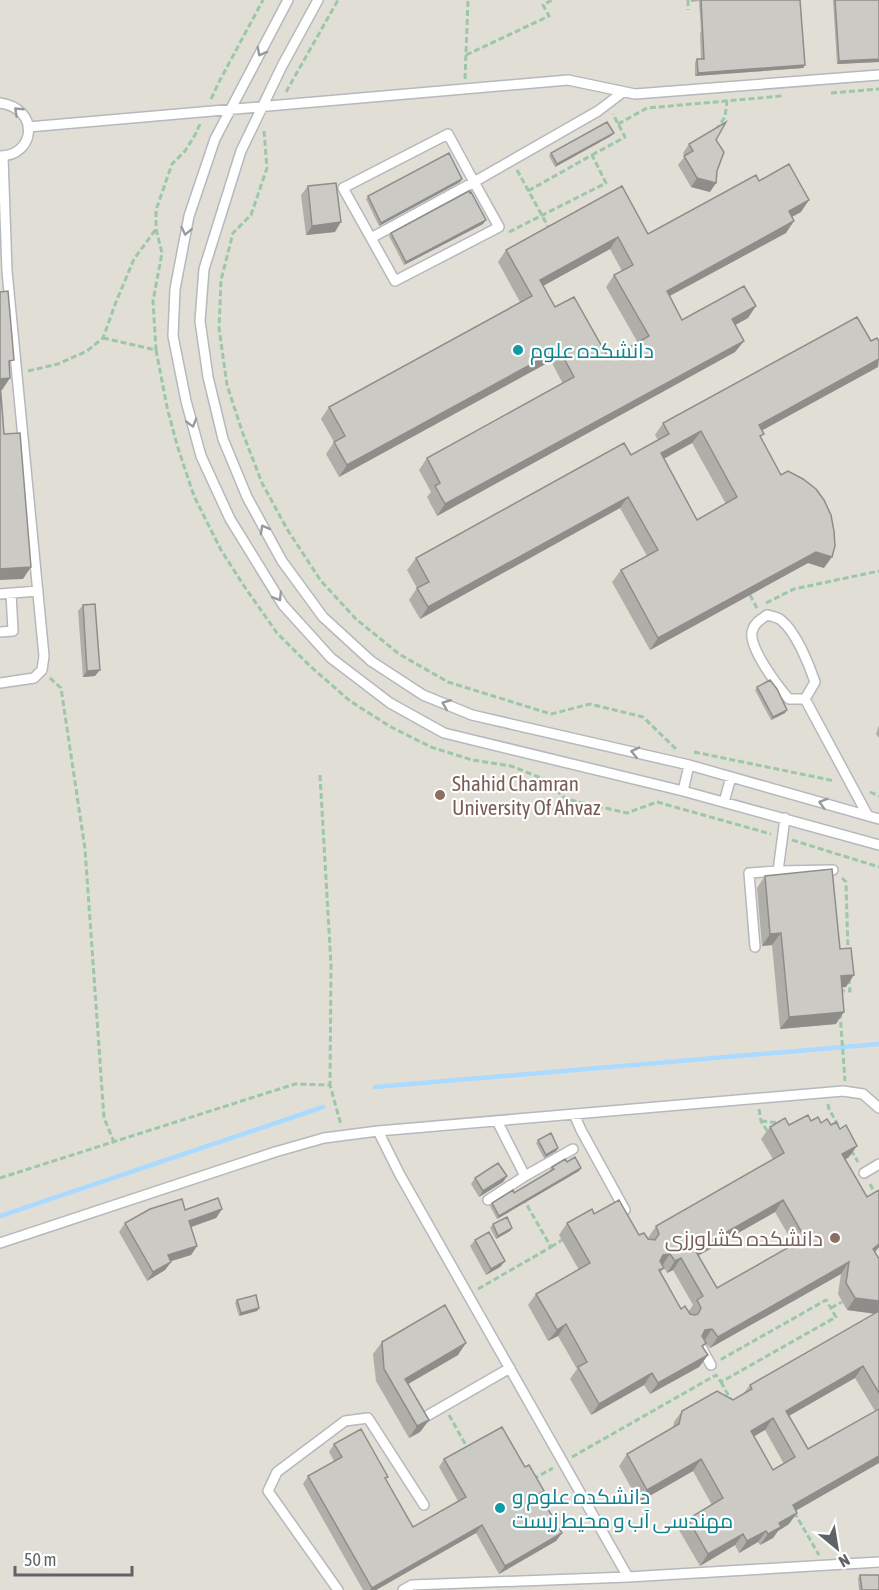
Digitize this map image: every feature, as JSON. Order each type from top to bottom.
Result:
[{"type":"lane","points":[[288,0],[215,139],[189,216],[175,289],[173,336],[186,401],[201,456],[230,519],[283,605],[332,658],[390,704],[444,733],[683,791],[879,844]]},
{"type":"lane","points":[[318,0],[282,66],[241,151],[204,269],[200,321],[208,377],[223,439],[246,497],[282,561],[323,617],[371,661],[423,694],[472,715],[689,765],[879,819]]},
{"type":"lane","points":[[28,127],[568,80],[635,94],[879,75]]},
{"type":"lane","points":[[371,238],[598,111],[623,92]]},
{"type":"lane","points":[[0,103],[12,105],[22,112],[28,122],[29,134],[24,145],[15,153],[2,156],[4,271],[17,374],[44,656],[42,670],[34,678],[0,683]]},
{"type":"lane","points":[[448,134],[474,182],[499,227],[395,281],[343,188],[448,134]]},
{"type":"lane","points":[[0,594],[38,591]]},
{"type":"lane","points":[[0,632],[13,631],[11,593]]},
{"type":"lane","points":[[767,615],[779,618],[789,629],[807,661],[815,682],[806,699],[789,699],[777,685],[752,644],[752,633],[756,622],[767,615]]},
{"type":"lane","points":[[806,699],[868,816]]},
{"type":"lane","points":[[683,791],[689,765]]},
{"type":"lane","points":[[724,802],[731,777]]},
{"type":"lane","points":[[778,871],[785,818]]},
{"type":"lane","points":[[755,947],[749,873],[833,870]]},
{"type":"lane","points":[[0,1243],[274,1152],[324,1138],[378,1131],[827,1093],[863,1094],[879,1108]]},
{"type":"lane","points":[[574,1114],[580,1130],[627,1214]]},
{"type":"lane","points":[[496,1121],[525,1176]]},
{"type":"lane","points":[[378,1131],[400,1175],[628,1577]]},
{"type":"lane","points":[[488,1200],[573,1149]]},
{"type":"lane","points":[[864,1173],[879,1164]]},
{"type":"lane","points":[[701,1347],[711,1365]]},
{"type":"lane","points":[[425,1416],[510,1368]]},
{"type":"lane","points":[[338,1590],[268,1491],[277,1472],[345,1422],[368,1418],[424,1505]]},
{"type":"lane","points":[[403,1590],[412,1585],[628,1577],[879,1562]]},
{"type":"lane","points":[[579,1579],[580,1590]]},
{"type":"path","points":[[263,0],[220,80],[195,135],[185,151],[172,164],[156,210],[156,229],[162,253],[153,301],[156,351],[167,407],[194,496],[221,550],[277,633],[350,701],[391,727],[430,747],[472,760],[511,766],[544,778],[566,799],[627,813],[657,802],[879,867]]},
{"type":"path","points":[[279,105],[338,0]]},
{"type":"path","points":[[464,89],[468,0]]},
{"type":"path","points":[[466,55],[549,16],[543,5],[552,0]]},
{"type":"path","points":[[688,0],[688,10]]},
{"type":"path","points":[[710,136],[725,117],[728,87]]},
{"type":"path","points":[[827,93],[879,89]]},
{"type":"path","points":[[618,124],[647,108],[783,96]]},
{"type":"path","points":[[528,190],[625,137],[608,104]]},
{"type":"path","points":[[264,129],[267,168],[251,215],[233,233],[221,280],[219,328],[227,385],[262,483],[287,529],[321,581],[356,619],[399,654],[448,682],[550,714],[590,704],[643,717],[675,749],[684,750]]},
{"type":"path","points":[[501,237],[606,183],[592,155]]},
{"type":"path","points":[[512,160],[551,232]]},
{"type":"path","points":[[17,374],[58,364],[87,351],[103,338],[134,259],[156,229]]},
{"type":"path","points":[[103,338],[156,351]]},
{"type":"path","points":[[750,595],[757,608],[794,589],[879,571]]},
{"type":"path","points":[[42,670],[61,688],[63,699],[85,849],[104,1118],[114,1142]]},
{"type":"path","points":[[692,752],[851,784],[879,796]]},
{"type":"path","points":[[320,775],[331,965],[330,1085],[344,1135]]},
{"type":"path","points":[[833,870],[846,882],[849,957]]},
{"type":"path","points":[[839,991],[850,991],[849,969]]},
{"type":"path","points":[[840,1011],[846,1092]]},
{"type":"path","points":[[0,1178],[295,1084],[330,1085]]},
{"type":"path","points":[[827,1093],[829,1109],[839,1128]]},
{"type":"path","points":[[758,1099],[761,1121],[769,1134]]},
{"type":"path","points":[[761,1121],[783,1123]]},
{"type":"path","points":[[849,1146],[879,1201]]},
{"type":"path","points":[[514,1183],[551,1247]]},
{"type":"path","points":[[468,1294],[562,1240]]},
{"type":"path","points":[[831,1308],[842,1302]]},
{"type":"path","points":[[721,1382],[734,1406]]},
{"type":"path","points":[[444,1406],[469,1450]]},
{"type":"path","points":[[792,1507],[819,1552],[822,1566]]},
{"type":"shaded area","name":"Shahid Chamran University Of Ahvaz","points":[[0,0],[879,0],[879,1590],[0,1590]]},
{"type":"building","points":[[701,0],[800,0],[805,65],[698,73],[697,59],[704,59]]},
{"type":"building","points":[[835,0],[879,0],[879,59],[839,61]]},
{"type":"building","points":[[607,122],[614,133],[557,164],[551,153]]},
{"type":"building","points":[[726,122],[716,140],[724,152],[717,171],[716,183],[697,178],[684,156],[693,151],[689,144]]},
{"type":"building","points":[[449,153],[462,179],[381,223],[368,196]]},
{"type":"building","name":"دانشکده علوم","points":[[789,164],[809,200],[789,211],[794,221],[667,291],[682,320],[744,286],[756,306],[732,319],[744,341],[445,504],[435,486],[440,483],[427,458],[574,377],[559,349],[347,465],[334,442],[345,436],[329,407],[532,296],[506,250],[622,186],[648,234],[756,175],[759,181]],"holes":[[[618,237],[633,265],[614,275],[649,336],[609,359],[574,297],[555,307],[540,280]]]},
{"type":"building","points":[[336,183],[341,222],[312,226],[308,186]]},
{"type":"building","points":[[469,191],[486,220],[406,262],[391,233]]},
{"type":"building","points":[[8,291],[14,360],[9,361],[10,378],[0,379],[0,292]]},
{"type":"building","points":[[857,317],[871,341],[877,338],[879,341],[879,359],[759,425],[764,434],[760,436],[781,475],[788,471],[803,479],[816,489],[824,500],[831,515],[834,531],[835,546],[832,557],[816,552],[658,638],[621,570],[658,550],[628,497],[428,607],[417,588],[429,582],[416,558],[624,443],[631,455],[669,434],[663,423]],"holes":[[[701,431],[737,497],[697,520],[661,453]]]},
{"type":"building","points":[[0,382],[4,434],[20,433],[31,567],[0,569]]},
{"type":"building","points":[[95,604],[100,670],[87,671],[83,605]]},
{"type":"building","points":[[770,680],[787,710],[773,717],[757,687]]},
{"type":"building","points":[[832,869],[840,949],[851,948],[854,975],[841,976],[844,1012],[789,1017],[781,933],[770,934],[765,876]]},
{"type":"building","points":[[808,1115],[811,1121],[818,1117],[821,1123],[827,1119],[831,1125],[836,1122],[840,1129],[846,1125],[857,1146],[842,1154],[867,1197],[879,1190],[879,1244],[873,1249],[879,1259],[879,1301],[855,1298],[846,1283],[849,1262],[718,1337],[712,1329],[705,1330],[702,1336],[706,1343],[702,1346],[708,1355],[658,1383],[652,1373],[599,1404],[578,1367],[587,1362],[566,1324],[557,1330],[536,1294],[590,1263],[567,1223],[592,1209],[594,1214],[619,1200],[639,1235],[644,1233],[648,1239],[655,1240],[659,1234],[656,1226],[784,1153],[770,1127],[785,1118],[789,1125]],"holes":[[[783,1200],[805,1238],[717,1288],[695,1250]],[[670,1254],[675,1261],[681,1258],[703,1296],[697,1300],[701,1308],[698,1314],[690,1314],[685,1306],[681,1309],[659,1270],[664,1268],[660,1261],[663,1255]]]},
{"type":"building","points":[[551,1133],[558,1148],[546,1155],[538,1140]]},
{"type":"building","points":[[575,1157],[581,1168],[499,1216],[492,1203],[513,1190],[514,1193],[554,1169],[552,1167],[565,1159],[567,1162]]},
{"type":"building","points":[[498,1163],[507,1176],[483,1191],[475,1178]]},
{"type":"building","points":[[218,1198],[222,1209],[189,1221],[197,1246],[168,1255],[171,1262],[153,1272],[125,1223],[150,1209],[182,1199],[185,1210]]},
{"type":"building","points":[[507,1217],[512,1228],[498,1236],[493,1224]]},
{"type":"building","points":[[489,1232],[505,1261],[491,1269],[475,1240]]},
{"type":"building","points":[[256,1295],[259,1308],[241,1313],[237,1300]]},
{"type":"building","points":[[445,1305],[466,1343],[405,1379],[429,1420],[417,1426],[384,1369],[382,1342]]},
{"type":"building","points":[[879,1311],[879,1393],[863,1366],[786,1411],[808,1449],[879,1409],[879,1456],[793,1505],[797,1513],[779,1523],[781,1527],[768,1534],[766,1531],[747,1541],[743,1534],[708,1554],[688,1519],[723,1498],[701,1459],[647,1490],[627,1454],[679,1424],[682,1411],[717,1391],[733,1400],[752,1389],[750,1385]],"holes":[[[773,1418],[795,1457],[773,1470],[751,1431]]]},
{"type":"building","points":[[502,1427],[525,1467],[529,1465],[544,1491],[539,1494],[562,1533],[505,1566],[482,1525],[372,1588],[308,1476],[342,1457],[334,1444],[361,1429],[413,1527],[466,1497],[444,1459]]},
{"type":"building","points":[[860,1575],[879,1575],[879,1590],[862,1590]]},
{"type":"waterway","points":[[375,1087],[879,1044]]},
{"type":"waterway","points":[[0,1216],[323,1107]]},
{"type":"place","name":"دانشکده علوم","points":[[518,350]]},
{"type":"place","name":"Shahid Chamran University Of Ahvaz","points":[[440,795]]},
{"type":"place","name":"دانشکده کشاورزی","points":[[835,1238]]},
{"type":"place","name":"دانشکده علوم و مهندسی آب و محیط زیست","points":[[500,1508]]}]
